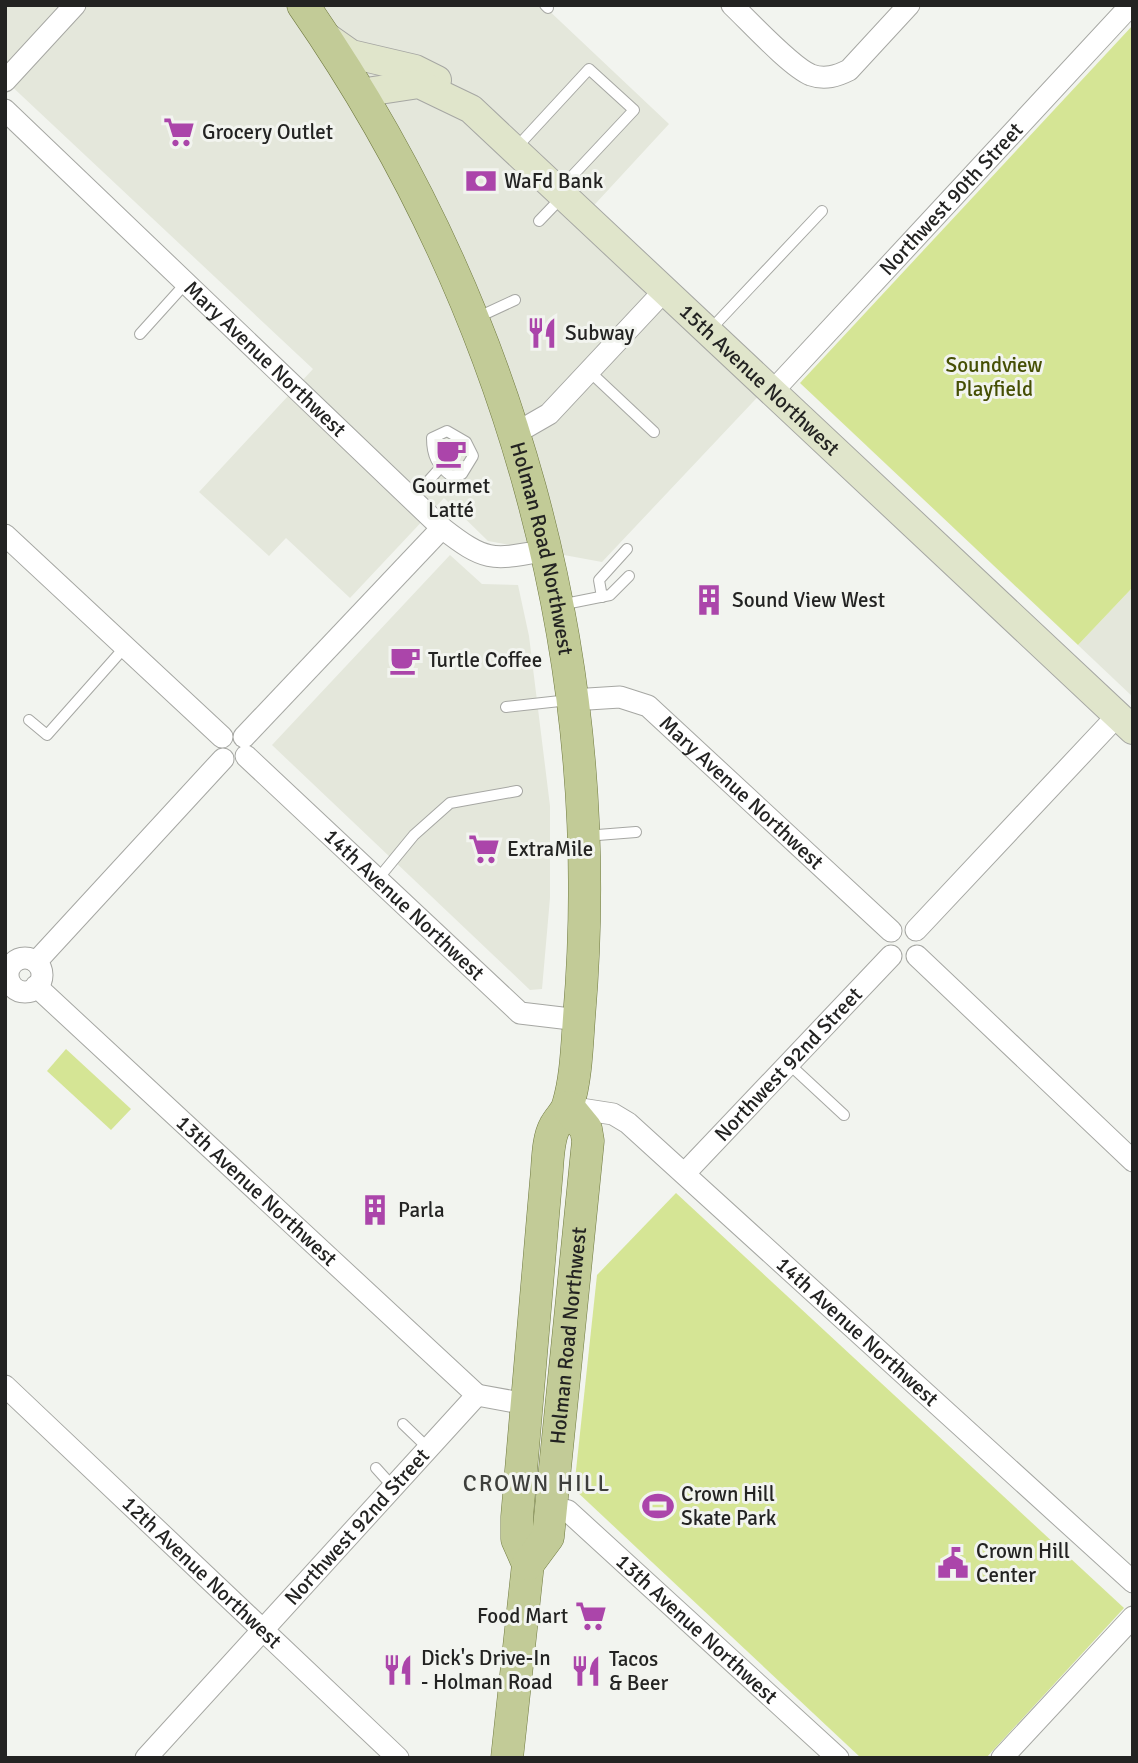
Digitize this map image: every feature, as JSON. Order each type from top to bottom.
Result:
[{"type":"main road","points":[[303,5],[323,34],[351,54],[427,73],[471,109]]},
{"type":"main road","name":"Holman Road Northwest","points":[[323,34],[420,197],[474,320],[516,433],[547,550],[572,700],[582,836],[584,940],[579,1020],[568,1107],[553,1128],[551,1141],[517,1530],[528,1564],[506,1758]]},
{"type":"main road","name":"15th Avenue Northwest","points":[[360,93],[419,84],[471,109],[1125,723]]},
{"type":"main road","name":"Holman Road Northwest","points":[[528,1564],[548,1537],[589,1141],[586,1129],[568,1107]]},
{"type":"street","points":[[5,81],[75,5]]},
{"type":"street","points":[[732,5],[803,71],[823,77],[849,70],[907,6]]},
{"type":"street","name":"Northwest 90th Street","points":[[773,391],[1130,5]]},
{"type":"street","name":"Mary Avenue Northwest","points":[[5,110],[442,528],[484,556],[498,558],[547,550]]},
{"type":"street","points":[[516,433],[540,422],[665,290]]},
{"type":"street","points":[[222,737],[218,748],[223,759],[236,763],[245,747],[442,528]]},
{"type":"street","points":[[5,535],[222,737]]},
{"type":"street","name":"Mary Avenue Northwest","points":[[572,700],[620,697],[648,706],[891,931]]},
{"type":"street","points":[[916,930],[1125,723]]},
{"type":"street","points":[[222,737],[234,733],[245,747]]},
{"type":"street","name":"14th Avenue Northwest","points":[[245,747],[377,880],[520,1013],[579,1020]]},
{"type":"street","points":[[36,962],[223,759]]},
{"type":"street","points":[[903,925],[916,930],[922,943],[916,956],[901,961],[891,956],[886,944],[891,931],[903,925]]},
{"type":"street","name":"Northwest 92nd Street","points":[[685,1173],[891,956]]},
{"type":"street","points":[[916,956],[1133,1161]]},
{"type":"street","points":[[22,958],[36,962],[41,974],[36,986],[25,991],[9,991],[9,959],[22,958]]},
{"type":"street","name":"13th Avenue Northwest","points":[[36,986],[477,1395]]},
{"type":"street","name":"14th Avenue Northwest","points":[[568,1107],[620,1116],[1133,1582]]},
{"type":"street","name":"12th Avenue Northwest","points":[[5,1386],[398,1758]]},
{"type":"street","points":[[477,1395],[526,1404]]},
{"type":"street","name":"Northwest 92nd Street","points":[[146,1758],[264,1633],[477,1395]]},
{"type":"street","name":"13th Avenue Northwest","points":[[552,1507],[568,1511],[838,1758]]},
{"type":"street","points":[[1002,1758],[1133,1617]]},
{"type":"lane","points":[[514,150],[589,69],[634,110],[560,193],[539,221]]},
{"type":"lane","points":[[709,331],[822,211]]},
{"type":"lane","points":[[140,334],[187,283]]},
{"type":"lane","points":[[474,320],[515,300]]},
{"type":"lane","points":[[589,372],[654,432]]},
{"type":"lane","points":[[447,431],[466,442],[473,456],[462,474],[451,476],[440,468],[432,451],[432,438],[447,431]]},
{"type":"lane","points":[[412,499],[440,468]]},
{"type":"lane","points":[[602,597],[599,580],[627,549]]},
{"type":"lane","points":[[557,606],[611,595],[629,576]]},
{"type":"lane","points":[[29,720],[47,736],[125,647]]},
{"type":"lane","points":[[506,707],[572,700]]},
{"type":"lane","points":[[377,880],[414,835],[450,803],[517,792]]},
{"type":"lane","points":[[582,836],[636,832]]},
{"type":"lane","points":[[789,1064],[844,1115]]},
{"type":"lane","points":[[403,1424],[429,1449]]},
{"type":"lane","points":[[376,1468],[394,1488]]},
{"type":"shaded area","points":[[5,5],[543,5],[669,124],[585,215],[768,386],[602,562],[488,541],[444,498],[350,598],[286,538],[269,556],[199,492],[313,369],[5,80]]},
{"type":"shaded area","points":[[450,555],[482,584],[518,585],[529,636],[550,806],[550,898],[542,989],[530,990],[272,745]]},
{"type":"shaded area","points":[[1133,587],[1133,697],[1078,645]]},
{"type":"green space","name":"Soundview Playfield","points":[[1133,25],[1133,587],[1078,645],[800,383]]},
{"type":"green space","points":[[66,1049],[131,1109],[111,1130],[47,1071]]},
{"type":"green space","points":[[676,1193],[1124,1608],[986,1758],[861,1758],[574,1489],[597,1275]]},
{"type":"place","name":"Grocery Outlet","points":[[179,132]]},
{"type":"place","name":"WaFd Bank","points":[[481,181]]},
{"type":"place","name":"Subway","points":[[542,333]]},
{"type":"place","name":"Gourmet Latté","points":[[451,453]]},
{"type":"place","name":"Sound View West","points":[[709,600]]},
{"type":"place","name":"Turtle Coffee","points":[[405,660]]},
{"type":"place","name":"ExtraMile","points":[[484,849]]},
{"type":"place","name":"Parla","points":[[375,1210]]},
{"type":"place","name":"Crown Hill Skate Park","points":[[658,1506]]},
{"type":"place","name":"Crown Hill Center","points":[[953,1563]]},
{"type":"place","name":"Food Mart","points":[[591,1616]]},
{"type":"place","name":"Dick's Drive-In - Holman Road","points":[[398,1670]]},
{"type":"place","name":"Tacos & Beer","points":[[586,1671]]},
{"type":"district","name":"CROWN HILL","points":[[537,1483]]}]
